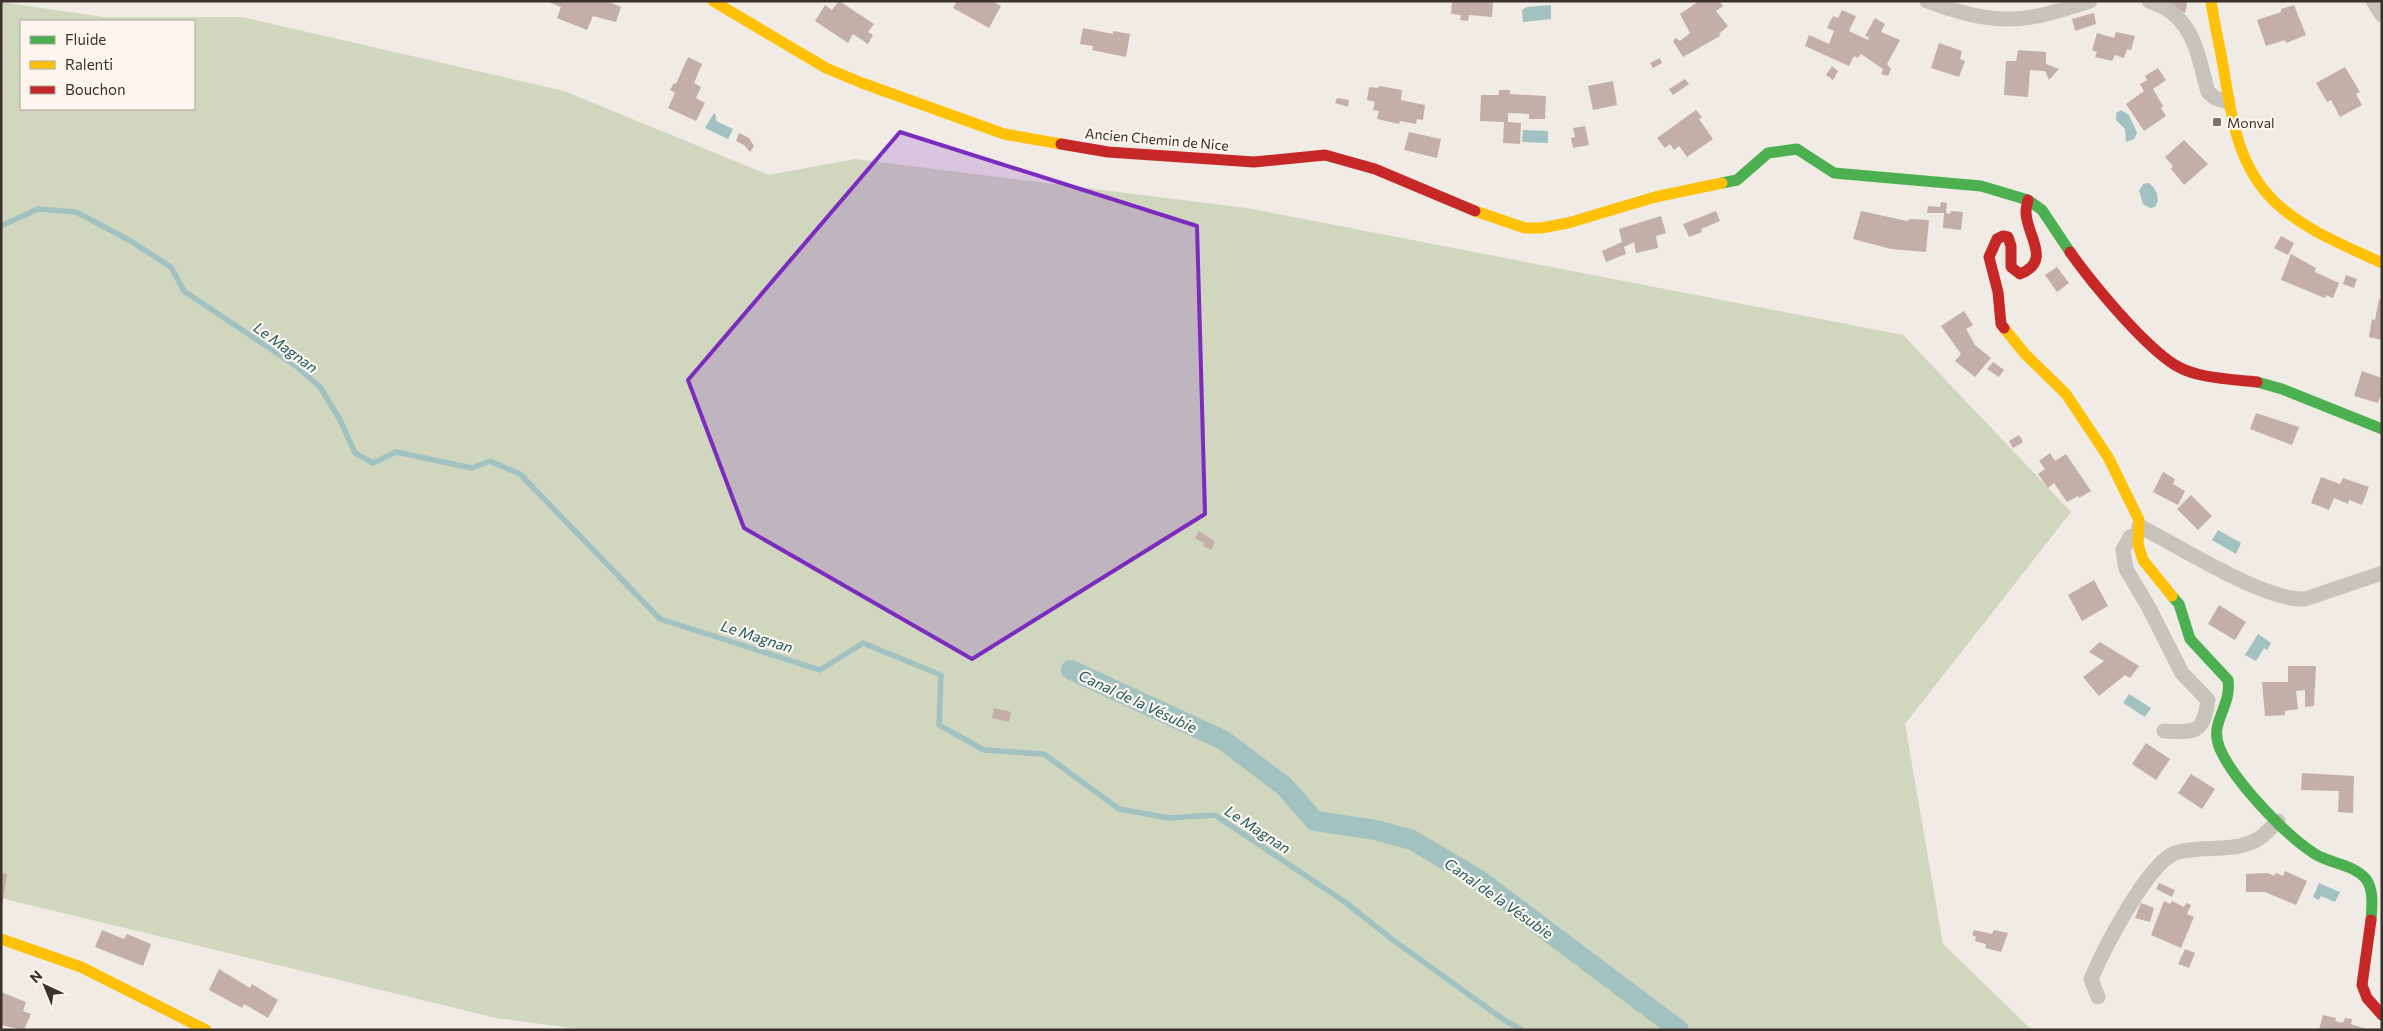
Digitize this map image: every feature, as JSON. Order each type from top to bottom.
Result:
[{"type":"street","name":"Ancien Chemin de Nice","points":[[713,1],[826,68],[862,83],[1004,134],[1108,152],[1244,162],[1325,155],[1375,168],[1463,206],[1526,228],[1541,228],[1568,223],[1655,197],[1737,180],[1768,153],[1797,149],[1834,173],[1895,180],[1981,186],[2028,200]]},
{"type":"street","points":[[1927,1],[1958,13],[2002,20],[2027,19],[2090,1]]},
{"type":"street","points":[[2149,1],[2164,8],[2185,23],[2192,33],[2208,92],[2215,98],[2228,102]]},
{"type":"street","points":[[2210,1],[2237,143],[2251,173],[2275,202],[2306,226],[2382,263]]},
{"type":"street","points":[[2373,1],[2382,15]]},
{"type":"street","points":[[2382,429],[2282,388],[2183,370],[2151,345],[2122,315],[2076,260],[2042,210],[2028,200],[2026,213],[2037,248],[2032,268],[2020,274],[2011,267],[2011,246],[2008,237],[2003,236],[1997,239],[1990,249],[1989,257],[1998,292],[2001,324],[2026,354],[2066,394],[2108,458],[2139,520],[2138,544],[2143,560],[2155,578],[2179,604],[2190,639],[2228,680],[2228,698],[2216,727],[2216,738],[2226,762],[2278,821],[2314,854],[2355,871],[2368,883],[2372,898],[2362,985],[2367,998],[2382,1015]]},
{"type":"street","points":[[2138,530],[2292,600],[2305,599],[2382,573]]},
{"type":"street","points":[[2138,530],[2130,537],[2122,550],[2126,570],[2148,606],[2182,673],[2208,700],[2202,722],[2190,733],[2164,731]]},
{"type":"street","points":[[2098,997],[2091,979],[2102,954],[2153,870],[2174,854],[2195,848],[2216,848],[2248,844],[2260,838],[2278,821]]},
{"type":"street","points":[[1,939],[36,948],[119,984],[206,1030]]},
{"type":"highlighted area","points":[[900,132],[1197,226],[1205,514],[972,659],[744,528],[688,380]]},
{"type":"green space","points":[[1,2],[103,17],[242,17],[564,91],[769,175],[855,159],[1247,208],[1903,335],[2071,512],[1905,724],[1943,944],[2032,1030],[586,1030],[496,1018],[1,898]]},
{"type":"water","points":[[1551,5],[1551,19],[1523,22],[1522,10],[1527,7]]},
{"type":"water","points":[[2121,110],[2129,115],[2137,133],[2134,139],[2126,142],[2125,129],[2116,120],[2116,113]]},
{"type":"water","points":[[714,113],[716,121],[733,129],[728,139],[705,128]]},
{"type":"water","points":[[1523,130],[1548,131],[1548,143],[1522,142]]},
{"type":"water","points":[[2148,183],[2153,187],[2158,197],[2155,207],[2150,208],[2143,204],[2139,191],[2143,184]]},
{"type":"water","points":[[2218,530],[2241,543],[2236,554],[2212,540]]},
{"type":"water","points":[[2258,634],[2271,643],[2267,650],[2264,648],[2256,661],[2245,655]]},
{"type":"water","points":[[2129,694],[2151,708],[2145,717],[2123,703]]},
{"type":"water","points":[[2319,883],[2340,892],[2335,902],[2321,896],[2319,900],[2313,897]]},
{"type":"building","points":[[546,1],[607,1],[621,7],[616,22],[593,16],[587,30],[557,18],[561,7]]},
{"type":"building","points":[[839,1],[874,24],[868,32],[873,35],[868,44],[853,34],[848,43],[815,21],[825,5],[832,10]]},
{"type":"building","points":[[957,1],[992,1],[1001,6],[989,28],[953,8]]},
{"type":"building","points":[[1452,1],[1493,1],[1492,17],[1469,15],[1468,21],[1460,20],[1461,15],[1451,14]]},
{"type":"building","points":[[1699,1],[1719,1],[1723,6],[1716,11],[1728,26],[1719,34],[1720,36],[1683,57],[1673,41],[1676,38],[1680,41],[1690,33],[1680,14]]},
{"type":"building","points":[[2168,1],[2185,1],[2187,4],[2185,13],[2169,5]]},
{"type":"building","points":[[2294,5],[2306,35],[2286,43],[2285,40],[2266,46],[2257,20],[2281,12],[2281,9]]},
{"type":"building","points":[[1842,10],[1856,16],[1849,31],[1868,40],[1869,37],[1865,36],[1875,18],[1885,24],[1881,32],[1900,40],[1887,64],[1891,69],[1888,76],[1881,74],[1883,69],[1861,54],[1858,58],[1854,56],[1849,66],[1805,46],[1809,35],[1829,44],[1834,31],[1827,28],[1833,16],[1838,18]]},
{"type":"building","points":[[2094,13],[2096,24],[2075,31],[2072,19]]},
{"type":"building","points":[[1083,28],[1113,34],[1113,31],[1130,34],[1126,57],[1092,50],[1093,46],[1080,44]]},
{"type":"building","points":[[2116,32],[2135,36],[2131,50],[2127,49],[2124,58],[2115,55],[2112,61],[2095,57],[2097,52],[2092,50],[2097,33],[2114,38]]},
{"type":"building","points":[[1939,43],[1962,51],[1960,59],[1965,61],[1959,77],[1931,68]]},
{"type":"building","points":[[2018,50],[2046,52],[2046,64],[2059,69],[2049,80],[2045,71],[2030,70],[2028,97],[2004,95],[2006,61],[2016,61]]},
{"type":"building","points":[[688,57],[702,64],[694,83],[701,87],[696,98],[705,103],[696,121],[668,108],[675,93],[670,90],[674,83],[676,84]]},
{"type":"building","points":[[1660,58],[1662,63],[1653,68],[1650,63]]},
{"type":"building","points":[[1832,66],[1838,71],[1833,80],[1826,75]]},
{"type":"building","points":[[2345,67],[2360,92],[2356,94],[2362,105],[2340,117],[2331,100],[2327,102],[2316,83]]},
{"type":"building","points":[[2158,68],[2166,80],[2153,89],[2163,106],[2161,108],[2166,116],[2144,131],[2126,104],[2144,91],[2140,84],[2147,80],[2145,76]]},
{"type":"building","points":[[1685,79],[1689,84],[1673,95],[1669,89]]},
{"type":"building","points":[[1613,81],[1617,105],[1593,110],[1588,86]]},
{"type":"building","points":[[1379,86],[1402,90],[1401,100],[1425,105],[1423,120],[1417,119],[1416,124],[1400,121],[1399,124],[1377,119],[1379,111],[1373,110],[1375,102],[1367,100],[1369,87],[1378,88]]},
{"type":"building","points":[[1499,90],[1510,90],[1510,94],[1546,96],[1545,119],[1529,119],[1529,114],[1508,113],[1508,122],[1521,123],[1520,144],[1503,143],[1504,122],[1480,121],[1481,95],[1499,95]]},
{"type":"building","points":[[1337,98],[1349,100],[1348,107],[1335,103]]},
{"type":"building","points":[[1696,110],[1702,117],[1699,119],[1713,139],[1687,157],[1679,146],[1674,150],[1670,144],[1665,148],[1657,138]]},
{"type":"building","points":[[1585,126],[1589,145],[1573,148],[1571,138],[1575,137],[1573,128]]},
{"type":"building","points":[[1409,132],[1441,139],[1437,158],[1404,150]]},
{"type":"building","points":[[739,133],[749,138],[754,146],[750,152],[744,145],[736,141]]},
{"type":"building","points":[[2184,140],[2208,164],[2184,185],[2171,169],[2173,166],[2165,157]]},
{"type":"building","points":[[1941,202],[1947,203],[1946,213],[1950,214],[1951,211],[1963,212],[1961,230],[1943,228],[1944,213],[1927,213],[1928,206],[1940,207]]},
{"type":"building","points":[[1716,211],[1720,221],[1701,229],[1702,232],[1689,237],[1683,224]]},
{"type":"building","points":[[1861,211],[1907,221],[1910,219],[1929,220],[1926,252],[1891,249],[1853,239]]},
{"type":"building","points":[[1661,216],[1666,233],[1656,236],[1658,248],[1636,253],[1634,242],[1624,247],[1626,254],[1606,262],[1602,251],[1622,242],[1619,229]]},
{"type":"building","points":[[2281,236],[2294,243],[2288,255],[2274,248]]},
{"type":"building","points":[[2291,254],[2316,268],[2315,272],[2339,283],[2333,298],[2326,295],[2325,298],[2281,280]]},
{"type":"building","points":[[2057,267],[2069,283],[2057,292],[2045,275]]},
{"type":"building","points":[[2346,275],[2357,279],[2354,288],[2343,284]]},
{"type":"building","points":[[2379,299],[2382,300],[2382,340],[2369,337],[2372,319],[2375,320]]},
{"type":"building","points":[[1964,311],[1973,325],[1966,329],[1975,345],[1991,358],[1975,377],[1955,361],[1961,354],[1941,326]]},
{"type":"building","points":[[1993,362],[2004,370],[1999,377],[1987,369]]},
{"type":"building","points":[[2362,371],[2382,378],[2382,392],[2378,403],[2354,396]]},
{"type":"building","points":[[2256,413],[2299,427],[2292,445],[2250,429]]},
{"type":"building","points":[[2019,435],[2023,442],[2013,448],[2009,441]]},
{"type":"building","points":[[2050,453],[2055,461],[2066,454],[2091,491],[2067,502],[2054,483],[2048,488],[2038,474],[2045,469],[2039,461]]},
{"type":"building","points":[[2163,472],[2175,479],[2173,484],[2185,491],[2178,505],[2153,492]]},
{"type":"building","points":[[2321,477],[2340,484],[2343,478],[2369,487],[2362,505],[2349,500],[2348,504],[2334,498],[2329,510],[2311,503]]},
{"type":"building","points":[[2191,495],[2212,516],[2198,530],[2177,509]]},
{"type":"building","points":[[1199,531],[1215,542],[1211,550],[1203,546],[1204,543],[1195,538]]},
{"type":"building","points":[[2094,580],[2108,606],[2082,621],[2068,595]]},
{"type":"building","points":[[2219,605],[2246,622],[2235,640],[2208,624]]},
{"type":"building","points":[[2100,642],[2139,666],[2130,678],[2125,675],[2099,696],[2083,677],[2104,661],[2089,652]]},
{"type":"building","points":[[2288,666],[2316,666],[2314,706],[2305,707],[2305,690],[2296,691],[2298,709],[2285,711],[2285,715],[2265,716],[2262,682],[2288,682]]},
{"type":"building","points":[[994,708],[1011,712],[1009,722],[992,718]]},
{"type":"building","points":[[2146,743],[2170,759],[2156,780],[2132,764]]},
{"type":"building","points":[[2302,773],[2354,776],[2353,813],[2338,812],[2339,791],[2301,790]]},
{"type":"building","points":[[2191,774],[2215,789],[2202,809],[2178,793]]},
{"type":"building","points":[[2285,871],[2307,881],[2296,905],[2265,892],[2246,892],[2246,874],[2268,873],[2274,876],[2276,873],[2283,876]]},
{"type":"building","points":[[1,873],[7,874],[2,907],[1,907]]},
{"type":"building","points":[[2159,883],[2175,890],[2172,897],[2156,889]]},
{"type":"building","points":[[2164,901],[2170,904],[2172,901],[2184,907],[2186,903],[2191,905],[2187,914],[2194,917],[2181,948],[2151,935]]},
{"type":"building","points":[[2141,903],[2154,908],[2150,922],[2135,918]]},
{"type":"building","points":[[102,930],[124,939],[127,934],[151,944],[143,966],[95,947]]},
{"type":"building","points":[[1974,930],[1992,934],[1994,930],[2008,933],[2001,952],[1985,948],[1986,944],[1975,941],[1976,937],[1972,935]]},
{"type":"building","points":[[2185,949],[2195,953],[2189,968],[2178,964]]},
{"type":"building","points":[[219,969],[250,988],[252,984],[278,1000],[268,1018],[244,1004],[242,1008],[209,990]]},
{"type":"building","points":[[1,992],[26,1002],[23,1011],[31,1014],[24,1030],[1,1025]]},
{"type":"building","points":[[2323,1015],[2336,1018],[2335,1021],[2343,1023],[2345,1018],[2352,1019],[2351,1024],[2370,1030],[2319,1030]]},
{"type":"waterway","name":"Le Magnan","points":[[1,226],[38,209],[76,212],[129,240],[171,267],[184,291],[296,366],[320,387],[339,418],[355,453],[373,463],[396,452],[472,468],[490,461],[520,474],[660,619],[820,670],[863,643],[941,675],[939,725],[984,750],[1044,754],[1119,809],[1169,818],[1215,815],[1345,902],[1393,940],[1504,1020],[1522,1030]]},
{"type":"waterway","name":"Canal de la Vésubie","points":[[1071,670],[1223,740],[1284,786],[1315,821],[1376,830],[1412,840],[1478,879],[1679,1030]]},
{"type":"traffic: fast","points":[[1722,183],[1737,180],[1768,153],[1797,149],[1834,173],[1981,186],[2028,200],[2042,210],[2070,252]]},
{"type":"traffic: fast","points":[[2257,382],[2282,389],[2382,429]]},
{"type":"traffic: fast","points":[[2172,596],[2179,604],[2190,639],[2228,680],[2227,699],[2217,731],[2220,749],[2227,762],[2262,807],[2303,846],[2321,857],[2355,870],[2366,879],[2371,893],[2371,920]]},
{"type":"traffic: slow","points":[[713,1],[826,68],[862,83],[1004,134],[1061,144]]},
{"type":"traffic: slow","points":[[2211,1],[2233,121],[2244,157],[2252,173],[2276,203],[2300,222],[2382,263]]},
{"type":"traffic: slow","points":[[1475,211],[1525,228],[1541,228],[1568,223],[1655,197],[1722,183]]},
{"type":"traffic: slow","points":[[2004,328],[2025,354],[2066,394],[2108,457],[2139,520],[2138,544],[2143,560],[2172,596]]},
{"type":"traffic: slow","points":[[1,939],[81,967],[206,1030]]},
{"type":"traffic: jam","points":[[1061,144],[1108,152],[1254,162],[1325,155],[1375,169],[1475,211]]},
{"type":"traffic: jam","points":[[2004,328],[2001,324],[1998,292],[1989,257],[1997,239],[2003,236],[2008,237],[2011,246],[2011,267],[2020,274],[2030,269],[2035,262],[2035,247],[2027,221],[2026,208],[2028,200]]},
{"type":"traffic: jam","points":[[2070,252],[2104,296],[2162,356],[2184,370],[2204,376],[2257,382]]},
{"type":"traffic: jam","points":[[2371,920],[2362,985],[2367,998],[2382,1015]]},
{"type":"place","name":"Monval","points":[[2217,122]]}]
